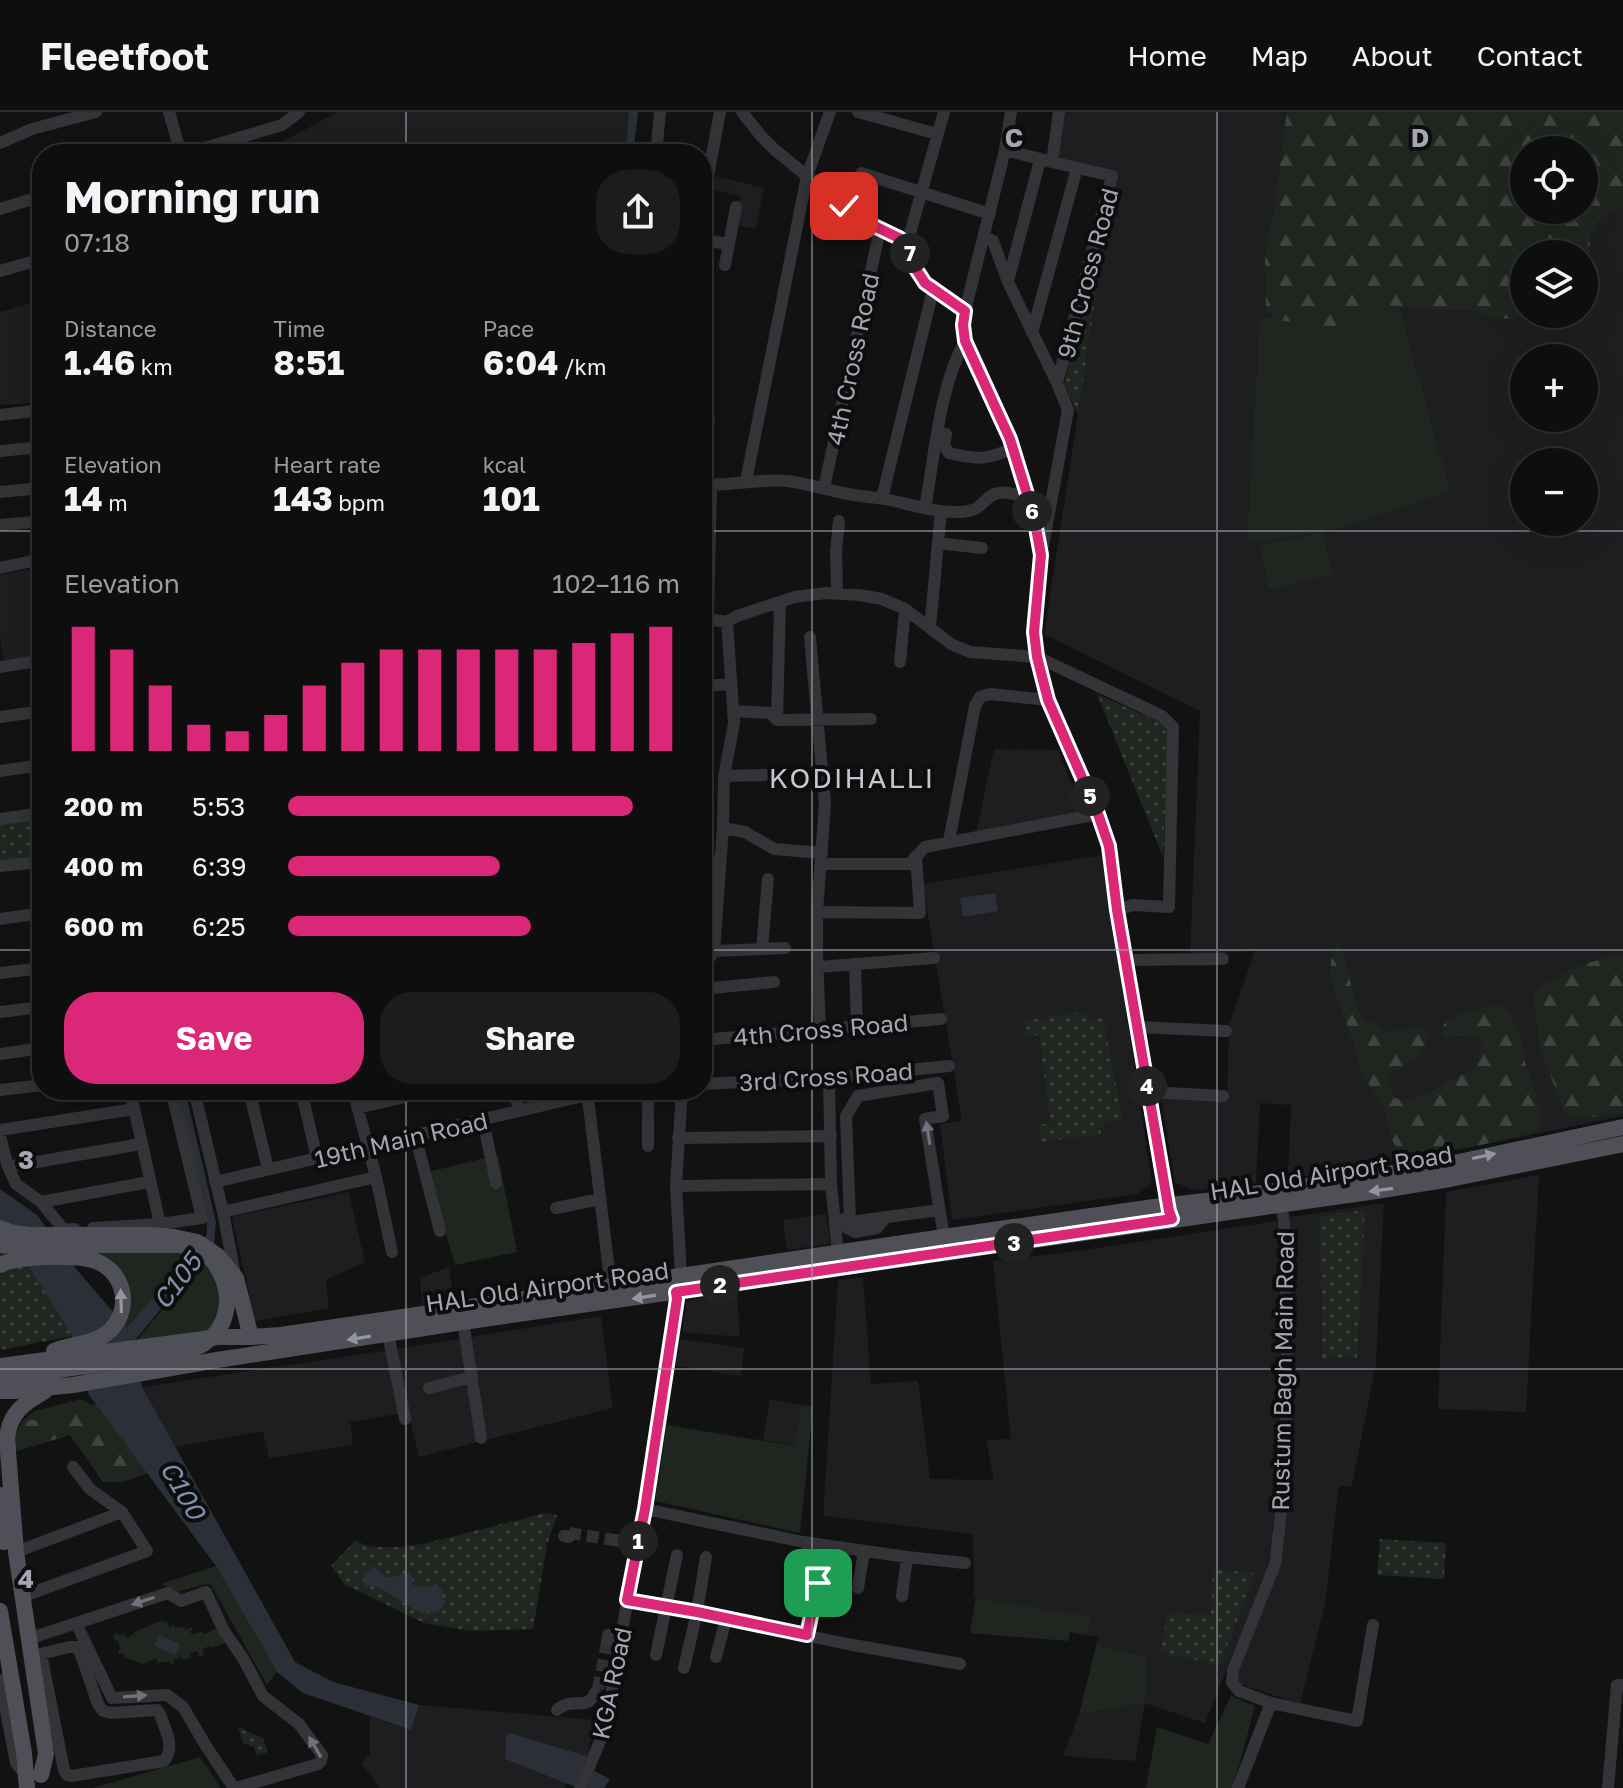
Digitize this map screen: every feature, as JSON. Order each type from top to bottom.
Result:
[{"type":"main road","name":"HAL Old Airport Road","points":[[3,1390],[50,1388],[71,1364],[138,1347],[218,1337],[294,1333],[611,1287],[679,1283],[1165,1211],[1214,1200],[1454,1163],[1623,1127]]},
{"type":"main road","name":"HAL Old Airport Road","points":[[0,1366],[39,1360],[142,1373],[389,1341],[463,1322],[838,1253],[1165,1211],[1281,1203],[1450,1179],[1623,1144]]},
{"type":"main road","points":[[0,1228],[30,1235],[174,1237],[204,1246],[236,1278],[251,1337]]},
{"type":"main road","points":[[0,1245],[181,1245],[211,1259],[219,1269],[225,1283],[227,1308],[224,1320],[206,1343],[189,1350],[71,1364],[3,1390]]},
{"type":"main road","points":[[0,1265],[18,1259],[88,1258],[101,1263],[117,1278],[122,1294],[122,1313],[113,1327],[71,1364]]},
{"type":"main road","points":[[35,1782],[46,1754],[33,1650],[16,1593],[16,1552],[4,1426],[22,1404],[50,1388]]},
{"type":"main road","points":[[0,1495],[16,1593],[35,1782]]},
{"type":"main road","points":[[0,1611],[35,1782]]},
{"type":"street","points":[[0,143],[32,129],[96,112]]},
{"type":"street","points":[[169,112],[180,144]]},
{"type":"street","points":[[217,144],[282,125],[299,112]]},
{"type":"street","points":[[657,144],[660,112]]},
{"type":"street","points":[[712,155],[720,112]]},
{"type":"street","points":[[742,112],[768,144],[848,209],[907,244]]},
{"type":"street","points":[[746,481],[807,176],[830,112]]},
{"type":"street","points":[[858,112],[900,118],[937,134]]},
{"type":"street","points":[[944,112],[907,244],[916,271],[933,290],[965,311]]},
{"type":"street","points":[[1011,112],[1005,150],[963,325],[965,341],[1014,448],[1041,555]]},
{"type":"street","points":[[1008,282],[1059,112]]},
{"type":"street","name":"9th Cross Road","points":[[1005,150],[1112,176],[1057,383]]},
{"type":"street","points":[[1032,333],[1077,168]]},
{"type":"street","points":[[861,173],[990,214]]},
{"type":"street","points":[[0,209],[32,199]]},
{"type":"street","points":[[725,265],[736,207]]},
{"type":"street","name":"4th Cross Road","points":[[824,488],[880,229]]},
{"type":"street","points":[[984,237],[993,241],[1008,282],[1068,410],[1041,555],[1034,632],[1037,657],[1048,700],[1109,846],[1164,1184],[1165,1211]]},
{"type":"street","points":[[712,241],[729,244]]},
{"type":"street","points":[[0,271],[32,262]]},
{"type":"street","points":[[882,498],[933,290]]},
{"type":"street","points":[[925,508],[946,386],[955,358],[965,341]]},
{"type":"street","points":[[976,363],[959,370],[954,377],[944,445],[949,453],[984,459],[1014,448]]},
{"type":"street","points":[[0,415],[32,411]]},
{"type":"street","points":[[0,451],[32,448]]},
{"type":"street","points":[[712,484],[779,480],[941,511],[972,511],[996,493],[1029,499]]},
{"type":"street","points":[[0,492],[32,489]]},
{"type":"street","points":[[930,628],[941,511]]},
{"type":"street","points":[[837,594],[839,521]]},
{"type":"street","points":[[2,525],[32,522]]},
{"type":"street","points":[[938,543],[982,548]]},
{"type":"street","points":[[0,568],[32,561]]},
{"type":"street","points":[[712,620],[727,622],[795,597],[826,593],[882,599],[905,609],[951,644],[970,652],[1037,657],[1162,716],[1173,727],[1169,907],[1133,905],[1117,910]]},
{"type":"street","points":[[777,720],[780,603]]},
{"type":"street","points":[[900,662],[905,609]]},
{"type":"street","points":[[712,954],[723,828],[724,776],[734,723],[727,622]]},
{"type":"street","points":[[810,637],[825,803],[817,912],[820,1030]]},
{"type":"street","points":[[0,667],[32,662]]},
{"type":"street","points":[[712,685],[730,684]]},
{"type":"street","points":[[949,841],[975,706],[980,697],[990,694],[1048,700]]},
{"type":"street","points":[[734,711],[770,713],[777,720],[871,719]]},
{"type":"street","points":[[0,717],[32,712]]},
{"type":"street","points":[[0,771],[32,766]]},
{"type":"street","points":[[724,776],[765,775]]},
{"type":"street","points":[[0,819],[32,814]]},
{"type":"street","points":[[723,828],[745,832],[774,849],[822,859],[909,864],[925,847],[1098,814]]},
{"type":"street","points":[[817,912],[920,913],[916,856]]},
{"type":"street","points":[[712,862],[719,859]]},
{"type":"street","points":[[0,866],[32,863]]},
{"type":"street","points":[[762,949],[768,879]]},
{"type":"street","points":[[0,919],[32,914]]},
{"type":"street","points":[[714,951],[785,948]]},
{"type":"street","points":[[817,960],[855,964],[934,958]]},
{"type":"street","points":[[1127,960],[1223,959]]},
{"type":"street","points":[[855,964],[857,1027]]},
{"type":"street","points":[[0,973],[32,969]]},
{"type":"street","points":[[712,988],[774,982]]},
{"type":"street","points":[[0,1012],[32,1008]]},
{"type":"street","name":"4th Cross Road","points":[[712,1039],[941,1019]]},
{"type":"street","points":[[1137,1027],[1226,1031]]},
{"type":"street","points":[[0,1054],[32,1049]]},
{"type":"street","name":"3rd Cross Road","points":[[712,1084],[829,1078],[949,1066]]},
{"type":"street","points":[[923,1077],[937,1075],[945,1080],[949,1101],[942,1109]]},
{"type":"street","points":[[829,1078],[831,1184],[838,1253]]},
{"type":"street","points":[[939,1210],[850,1222],[846,1116],[858,1096],[938,1083],[943,1116],[925,1119],[944,1237]]},
{"type":"street","points":[[0,1090],[32,1086]]},
{"type":"street","points":[[1148,1092],[1223,1096]]},
{"type":"street","points":[[132,1100],[160,1224]]},
{"type":"street","points":[[134,1109],[0,1133],[8,1167],[16,1184],[41,1202],[64,1230],[202,1218],[173,1100]]},
{"type":"street","points":[[196,1100],[236,1278]]},
{"type":"street","points":[[251,1100],[268,1169]]},
{"type":"street","points":[[303,1100],[317,1158]]},
{"type":"street","points":[[355,1100],[392,1252]]},
{"type":"street","points":[[357,1108],[392,1100]]},
{"type":"street","points":[[517,1100],[518,1111]]},
{"type":"street","name":"19th Main Road","points":[[215,1182],[558,1100]]},
{"type":"street","points":[[588,1100],[611,1287]]},
{"type":"street","points":[[648,1100],[648,1146]]},
{"type":"street","name":"KGA Road","points":[[580,1788],[604,1731],[602,1691],[621,1637],[645,1509],[677,1299],[676,1186],[681,1100]]},
{"type":"street","points":[[483,1120],[496,1183]]},
{"type":"street","points":[[415,1135],[440,1231]]},
{"type":"street","points":[[678,1138],[831,1136]]},
{"type":"street","points":[[8,1167],[141,1144]]},
{"type":"street","points":[[223,1212],[376,1177]]},
{"type":"street","points":[[41,1202],[149,1182]]},
{"type":"street","points":[[676,1186],[831,1184]]},
{"type":"street","points":[[556,1208],[600,1199]]},
{"type":"street","name":"Rustum Bagh Main Road","points":[[1271,1703],[1239,1691],[1232,1682],[1233,1670],[1275,1564],[1285,1478],[1287,1348],[1281,1203]]},
{"type":"street","points":[[844,1219],[847,1228],[855,1232],[877,1228],[886,1217]]},
{"type":"street","points":[[463,1322],[481,1438]]},
{"type":"street","points":[[389,1341],[405,1419]]},
{"type":"street","points":[[429,1388],[472,1377]]},
{"type":"street","points":[[16,1593],[147,1551],[122,1512],[90,1489],[73,1467]]},
{"type":"street","points":[[645,1509],[808,1543],[965,1563]]},
{"type":"street","points":[[16,1552],[122,1512]]},
{"type":"street","points":[[613,1542],[637,1546]]},
{"type":"street","points":[[803,1577],[808,1543]]},
{"type":"street","points":[[858,1588],[864,1551]]},
{"type":"street","points":[[656,1655],[677,1555]]},
{"type":"street","points":[[684,1668],[706,1557]]},
{"type":"street","points":[[902,1596],[907,1557]]},
{"type":"street","points":[[807,1635],[818,1583]]},
{"type":"street","points":[[33,1650],[76,1623],[168,1593],[181,1601],[206,1592],[223,1629],[263,1696],[299,1724],[322,1755],[321,1761],[235,1788],[183,1707],[167,1695],[112,1698],[76,1623]]},
{"type":"street","points":[[627,1600],[960,1664]]},
{"type":"street","points":[[716,1657],[726,1619]]},
{"type":"street","points":[[1238,1788],[1271,1703],[1357,1721],[1373,1625]]},
{"type":"street","points":[[607,1642],[608,1635],[621,1637]]},
{"type":"street","points":[[76,1647],[103,1711],[157,1710],[171,1747],[169,1756],[164,1761],[67,1775],[33,1650],[76,1647]]},
{"type":"street","points":[[0,1680],[16,1763],[35,1782]]},
{"type":"street","points":[[1608,1788],[1617,1685],[1623,1685]]},
{"type":"street","points":[[557,1710],[566,1704],[587,1703],[602,1691]]},
{"type":"shaded area","points":[[338,112],[629,112],[626,144],[278,144]]},
{"type":"shaded area","points":[[1064,112],[1623,112],[1623,1116],[1457,1150],[1288,1179],[1291,1105],[1260,1103],[1256,1183],[1193,1190],[1175,1182],[1161,1099],[1227,1101],[1229,1025],[1255,951],[1190,955],[1200,711],[1044,634],[1105,239],[1100,238],[1117,174],[1058,157]]},
{"type":"shaded area","points":[[714,176],[764,188],[756,229],[735,225],[741,196],[712,190]]},
{"type":"shaded area","points":[[32,303],[32,403],[0,405],[0,312]]},
{"type":"shaded area","points":[[32,569],[32,656],[4,660],[0,637],[0,575]]},
{"type":"shaded area","points":[[994,749],[1058,750],[1083,813],[976,833]]},
{"type":"shaded area","points":[[1102,855],[1152,1183],[1137,1194],[952,1220],[940,1124],[962,1121],[923,884]]},
{"type":"shaded area","points":[[1539,1175],[1526,1412],[1438,1409],[1446,1192]]},
{"type":"shaded area","points":[[349,1192],[365,1262],[326,1280],[329,1308],[255,1321],[232,1217]]},
{"type":"shaded area","points":[[1384,1203],[1376,1364],[1352,1486],[1339,1486],[1325,1604],[1300,1704],[1237,1683],[1280,1565],[1291,1479],[1293,1363],[1290,1217]]},
{"type":"shaded area","points":[[826,1214],[830,1244],[787,1250],[783,1220]]},
{"type":"shaded area","points":[[1277,1221],[1281,1362],[1279,1477],[1268,1564],[1226,1671],[1205,1723],[1145,1703],[1135,1761],[1063,1756],[1079,1714],[1144,1703],[1146,1656],[1096,1646],[1098,1637],[1087,1635],[1090,1617],[974,1598],[973,1534],[823,1516],[838,1280],[863,1277],[871,1384],[918,1381],[930,1479],[994,1480],[986,1440],[1011,1439],[993,1261]]},
{"type":"shaded area","points":[[449,1267],[454,1301],[422,1305],[420,1278]]},
{"type":"shaded area","points":[[737,1293],[740,1337],[682,1332],[687,1300]]},
{"type":"shaded area","points":[[601,1316],[613,1408],[419,1457],[408,1412],[350,1422],[353,1445],[269,1458],[263,1431],[175,1447],[142,1387],[396,1349]]},
{"type":"shaded area","points":[[680,1339],[744,1348],[741,1376],[676,1366]]},
{"type":"shaded area","points":[[770,1399],[802,1405],[795,1446],[763,1440]]},
{"type":"shaded area","points":[[419,1705],[595,1720],[587,1756],[510,1733],[506,1735],[505,1759],[566,1783],[565,1788],[380,1788],[361,1763],[370,1754],[370,1717],[411,1730]]},
{"type":"green space","points":[[1287,112],[1623,112],[1623,206],[1598,222],[1598,136],[1510,136],[1510,224],[1596,224],[1591,240],[1510,240],[1510,319],[1492,317],[1474,310],[1387,305],[1370,312],[1356,325],[1339,328],[1283,321],[1266,310],[1265,254]]},
{"type":"green space","points":[[1100,238],[1105,239],[1078,414],[1064,384]]},
{"type":"green space","points":[[1394,288],[1450,492],[1338,528],[1247,543],[1260,320]]},
{"type":"green space","points":[[1323,532],[1333,575],[1269,589],[1260,546]]},
{"type":"green space","points":[[1097,694],[1158,721],[1166,728],[1163,857]]},
{"type":"green space","points":[[32,818],[32,860],[0,862],[0,822]]},
{"type":"green space","points":[[1336,946],[1342,952],[1359,1013],[1365,1019],[1385,1031],[1413,1028],[1428,1031],[1423,1052],[1392,1075],[1387,1083],[1395,1098],[1419,1097],[1472,1069],[1482,1046],[1479,1038],[1470,1035],[1444,1037],[1441,1029],[1446,1021],[1463,1013],[1500,1006],[1508,1010],[1520,1036],[1543,1123],[1537,1132],[1432,1153],[1398,1148],[1391,1137],[1383,1104],[1361,1069],[1334,990],[1331,968]]},
{"type":"green space","points":[[1623,954],[1623,1113],[1574,1119],[1565,1114],[1540,1048],[1533,993],[1576,968]]},
{"type":"green space","points":[[1081,1012],[1093,1019],[1103,1017],[1123,1123],[1117,1119],[1107,1121],[1100,1129],[1101,1134],[1041,1142],[1038,1125],[1051,1123],[1039,1035],[1026,1037],[1024,1021]]},
{"type":"green space","points":[[498,1155],[517,1252],[455,1265],[428,1172]]},
{"type":"green space","points":[[1365,1210],[1357,1358],[1322,1359],[1320,1216]]},
{"type":"green space","points":[[0,1251],[30,1267],[72,1336],[0,1350]]},
{"type":"green space","points":[[89,1252],[181,1252],[186,1260],[127,1329],[122,1324],[130,1306]]},
{"type":"green space","points":[[206,1257],[230,1296],[231,1327],[137,1340]]},
{"type":"green space","points":[[81,1399],[97,1405],[54,1418],[22,1421],[35,1411]]},
{"type":"green space","points":[[97,1405],[148,1473],[123,1482],[103,1482],[70,1435],[14,1452],[13,1440],[22,1421],[54,1418]]},
{"type":"green space","points":[[802,1405],[813,1407],[800,1533],[655,1501],[667,1425],[794,1446]]},
{"type":"green space","points":[[545,1513],[557,1515],[547,1545],[533,1629],[471,1631],[424,1623],[344,1584],[331,1566],[355,1541],[372,1547],[423,1544]]},
{"type":"green space","points":[[1380,1539],[1446,1543],[1444,1579],[1377,1575]]},
{"type":"green space","points":[[216,1566],[277,1672],[267,1685],[211,1585],[177,1592],[161,1584]]},
{"type":"green space","points":[[1213,1569],[1255,1573],[1220,1665],[1160,1653],[1168,1613],[1211,1615]]},
{"type":"green space","points":[[976,1598],[1091,1617],[1087,1635],[1070,1632],[1068,1641],[970,1633]]},
{"type":"green space","points":[[163,1620],[169,1627],[174,1625],[185,1630],[192,1627],[192,1635],[216,1629],[230,1641],[202,1649],[204,1655],[200,1657],[197,1651],[183,1660],[181,1657],[173,1660],[174,1664],[171,1665],[169,1661],[158,1663],[156,1658],[143,1664],[126,1660],[123,1653],[119,1654],[121,1648],[113,1635],[124,1634],[126,1638]]},
{"type":"green space","points":[[1096,1646],[1146,1656],[1145,1703],[1079,1714]]},
{"type":"green space","points":[[1231,1696],[1255,1706],[1233,1788],[1146,1788],[1157,1727],[1208,1744]]},
{"type":"green space","points":[[238,1727],[263,1738],[268,1752],[257,1756],[254,1747],[243,1743]]},
{"type":"green space","points":[[200,1757],[221,1788],[93,1788]]},
{"type":"water","points":[[629,112],[638,112],[634,144],[626,144]]},
{"type":"water","points":[[995,893],[998,911],[963,917],[960,898]]},
{"type":"water","points":[[176,1100],[187,1100],[216,1222],[214,1245],[135,1340],[142,1387],[295,1662],[333,1682],[419,1705],[411,1730],[303,1693],[277,1672],[216,1566],[89,1395],[72,1336],[30,1268],[0,1251],[0,1189],[37,1215],[77,1270],[127,1328],[203,1240],[207,1225]]},
{"type":"water","points":[[373,1566],[388,1578],[410,1572],[413,1585],[424,1587],[437,1584],[445,1603],[437,1612],[420,1613],[382,1589],[365,1585],[363,1576]]},
{"type":"water","points":[[159,1635],[180,1644],[175,1655],[154,1646]]},
{"type":"water","points":[[510,1733],[587,1756],[583,1765],[610,1779],[604,1788],[578,1788],[505,1759],[506,1735]]},
{"type":"tunnel","points":[[569,1533],[614,1540]]},
{"type":"tunnel","points":[[598,1689],[607,1642]]},
{"type":"district","name":"KODIHALLI","points":[[852,777]]},
{"type":"route","points":[[818,1583],[807,1635],[627,1600],[660,1418],[676,1292],[1172,1219],[1117,910],[1109,846],[1048,700],[1037,657],[1034,632],[1041,555],[1034,517],[1014,448],[965,341],[965,311],[925,283],[912,263],[907,244],[844,206]]},
{"type":"water label","name":"C105","points":[[177,1281]]},
{"type":"water label","name":"C100","points":[[183,1490]]}]
